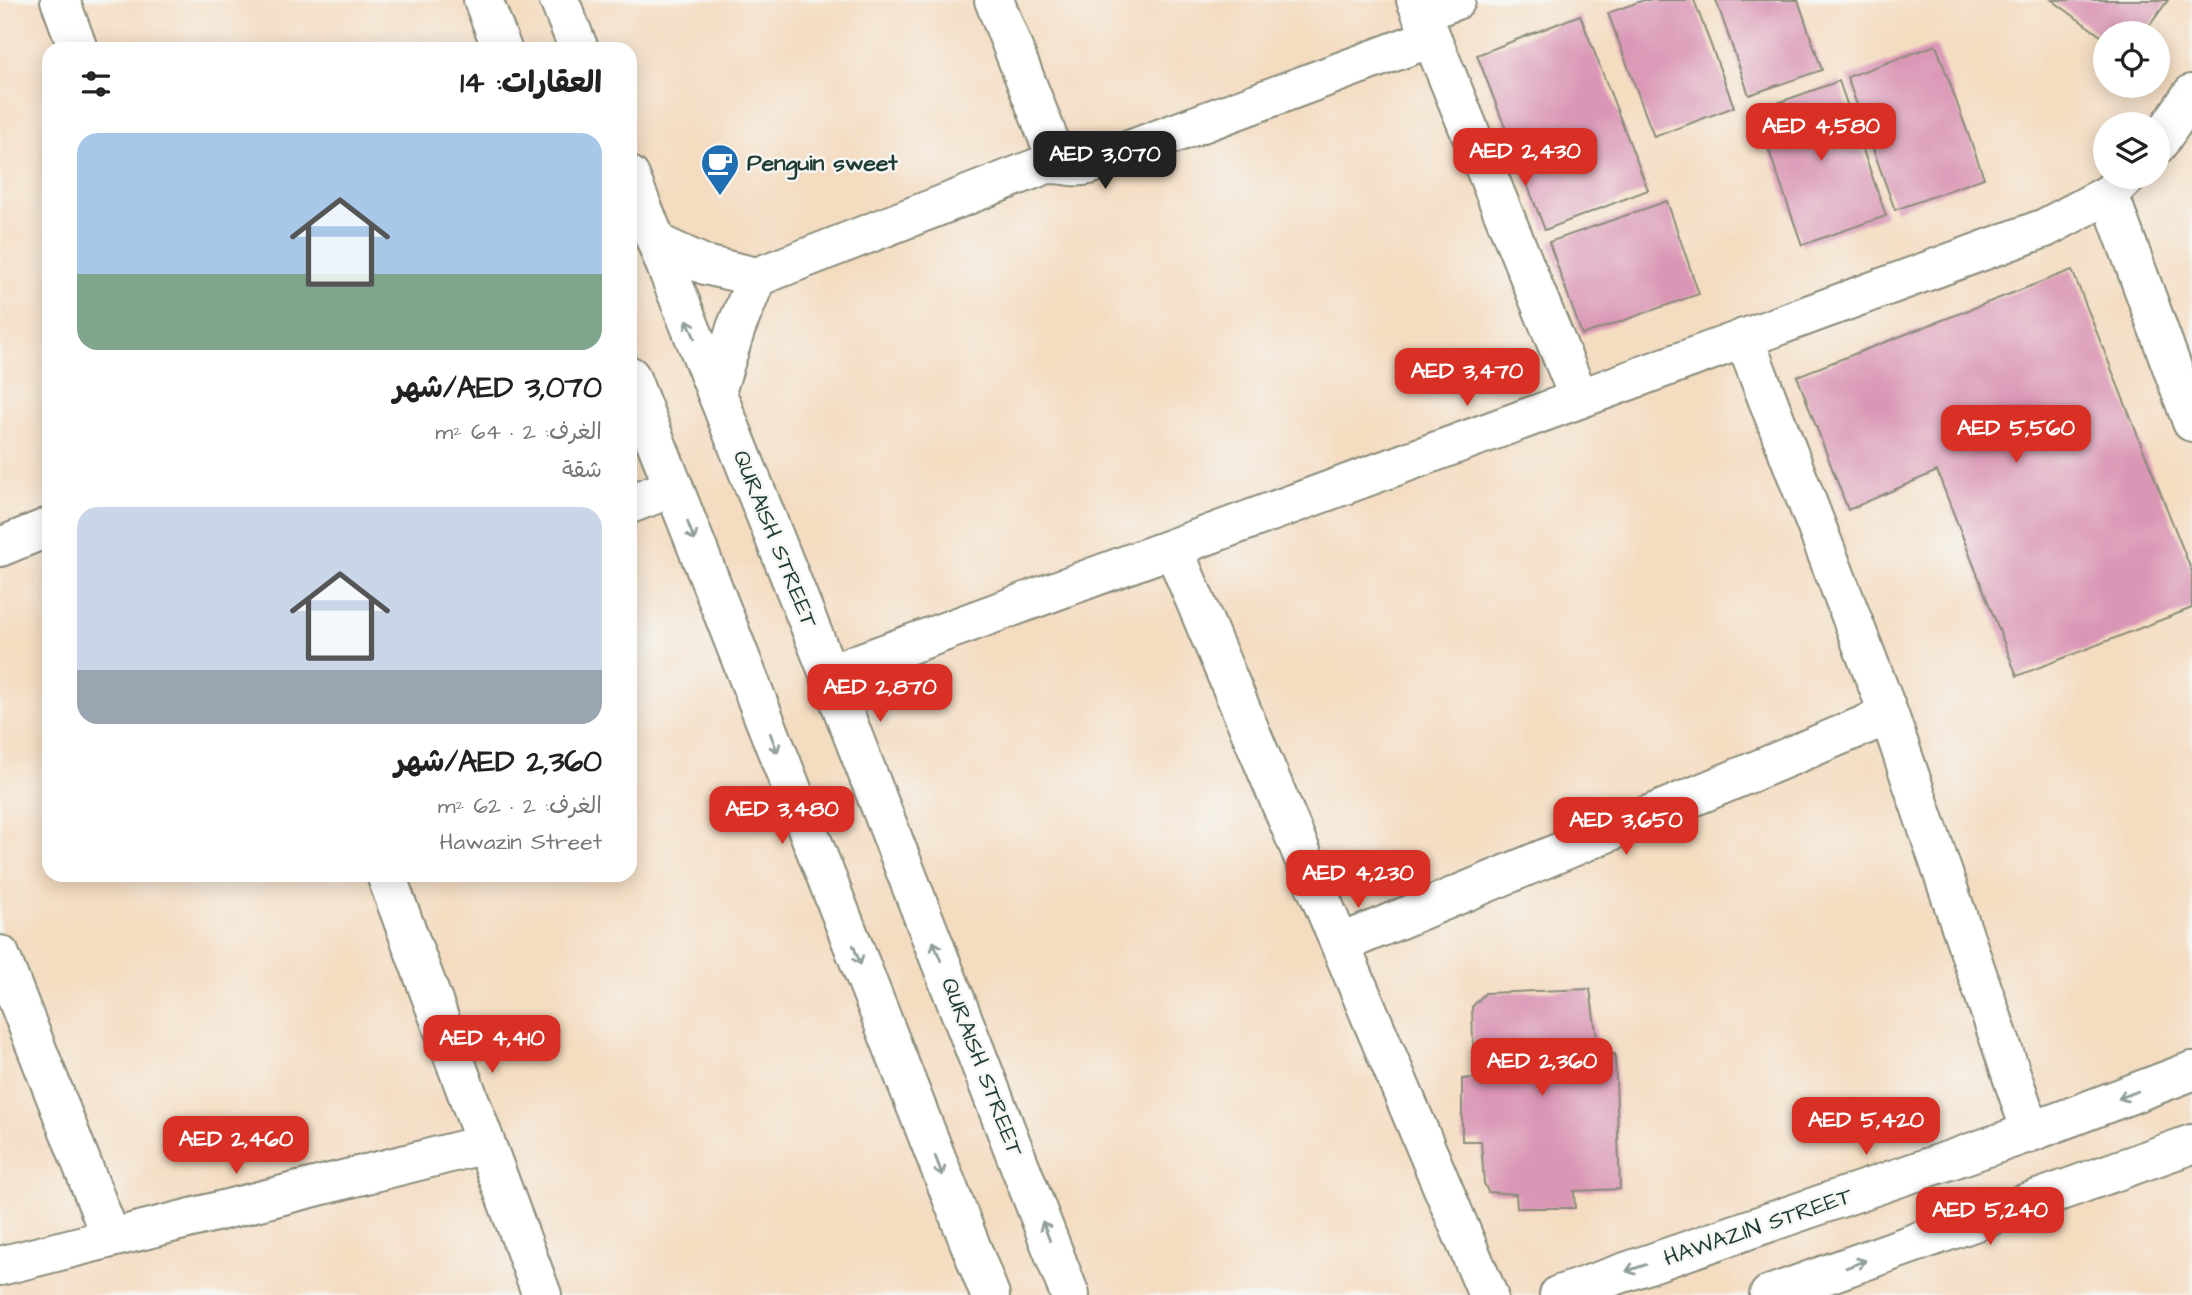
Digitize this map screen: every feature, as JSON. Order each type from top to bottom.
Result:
[{"type":"street","points":[[60,0],[75,42]]},
{"type":"street","points":[[483,0],[499,42]]},
{"type":"street","points":[[559,0],[576,42]]},
{"type":"street","points":[[994,0],[1058,163]]},
{"type":"street","points":[[657,243],[705,265],[757,277],[1047,164],[1058,163],[1076,168],[1089,165],[1431,13],[1579,398]]},
{"type":"street","points":[[2170,126],[2192,94]]},
{"type":"street","points":[[829,674],[2045,228],[2111,189]]},
{"type":"street","points":[[2119,189],[2192,422]]},
{"type":"street","name":"QURAISH STREET","points":[[637,193],[829,674],[1070,1295]]},
{"type":"street","points":[[716,392],[736,328],[757,277]]},
{"type":"street","points":[[1744,338],[1889,715],[2031,1132]]},
{"type":"street","points":[[637,394],[990,1295]]},
{"type":"street","points":[[637,501],[674,488]]},
{"type":"street","points":[[0,547],[42,530]]},
{"type":"street","points":[[1173,548],[1488,1295]]},
{"type":"street","points":[[1340,944],[1889,715]]},
{"type":"street","points":[[389,882],[542,1295]]},
{"type":"street","points":[[0,954],[111,1238]]},
{"type":"street","name":"HAWAZIN STREET","points":[[1559,1295],[2031,1132],[2192,1071]]},
{"type":"street","points":[[0,1266],[486,1144]]},
{"type":"street","points":[[1769,1295],[2192,1144]]},
{"type":"building","points":[[1644,0],[1694,0],[1734,107],[1654,137],[1608,13]]},
{"type":"building","points":[[1716,0],[1798,0],[1822,70],[1749,95]]},
{"type":"building","points":[[2052,0],[2168,0],[2153,21],[2093,21],[2093,30]]},
{"type":"building","points":[[1580,15],[1648,190],[1545,230],[1477,55]]},
{"type":"building","points":[[1936,45],[1984,178],[1895,210],[1847,77]]},
{"type":"building","points":[[1839,81],[1886,216],[1802,245],[1755,111]]},
{"type":"building","points":[[1667,201],[1699,294],[1582,335],[1549,242]]},
{"type":"building","points":[[2072,270],[2192,572],[2192,608],[2017,676],[1937,471],[1848,510],[1797,376]]},
{"type":"building","points":[[1590,989],[1599,1054],[1615,1054],[1620,1189],[1574,1191],[1575,1208],[1517,1208],[1516,1194],[1488,1192],[1484,1183],[1481,1141],[1462,1141],[1462,1079],[1474,1078],[1472,1007],[1485,993]]},
{"type":"place","name":"Penguin sweet","points":[[720,197]]}]
